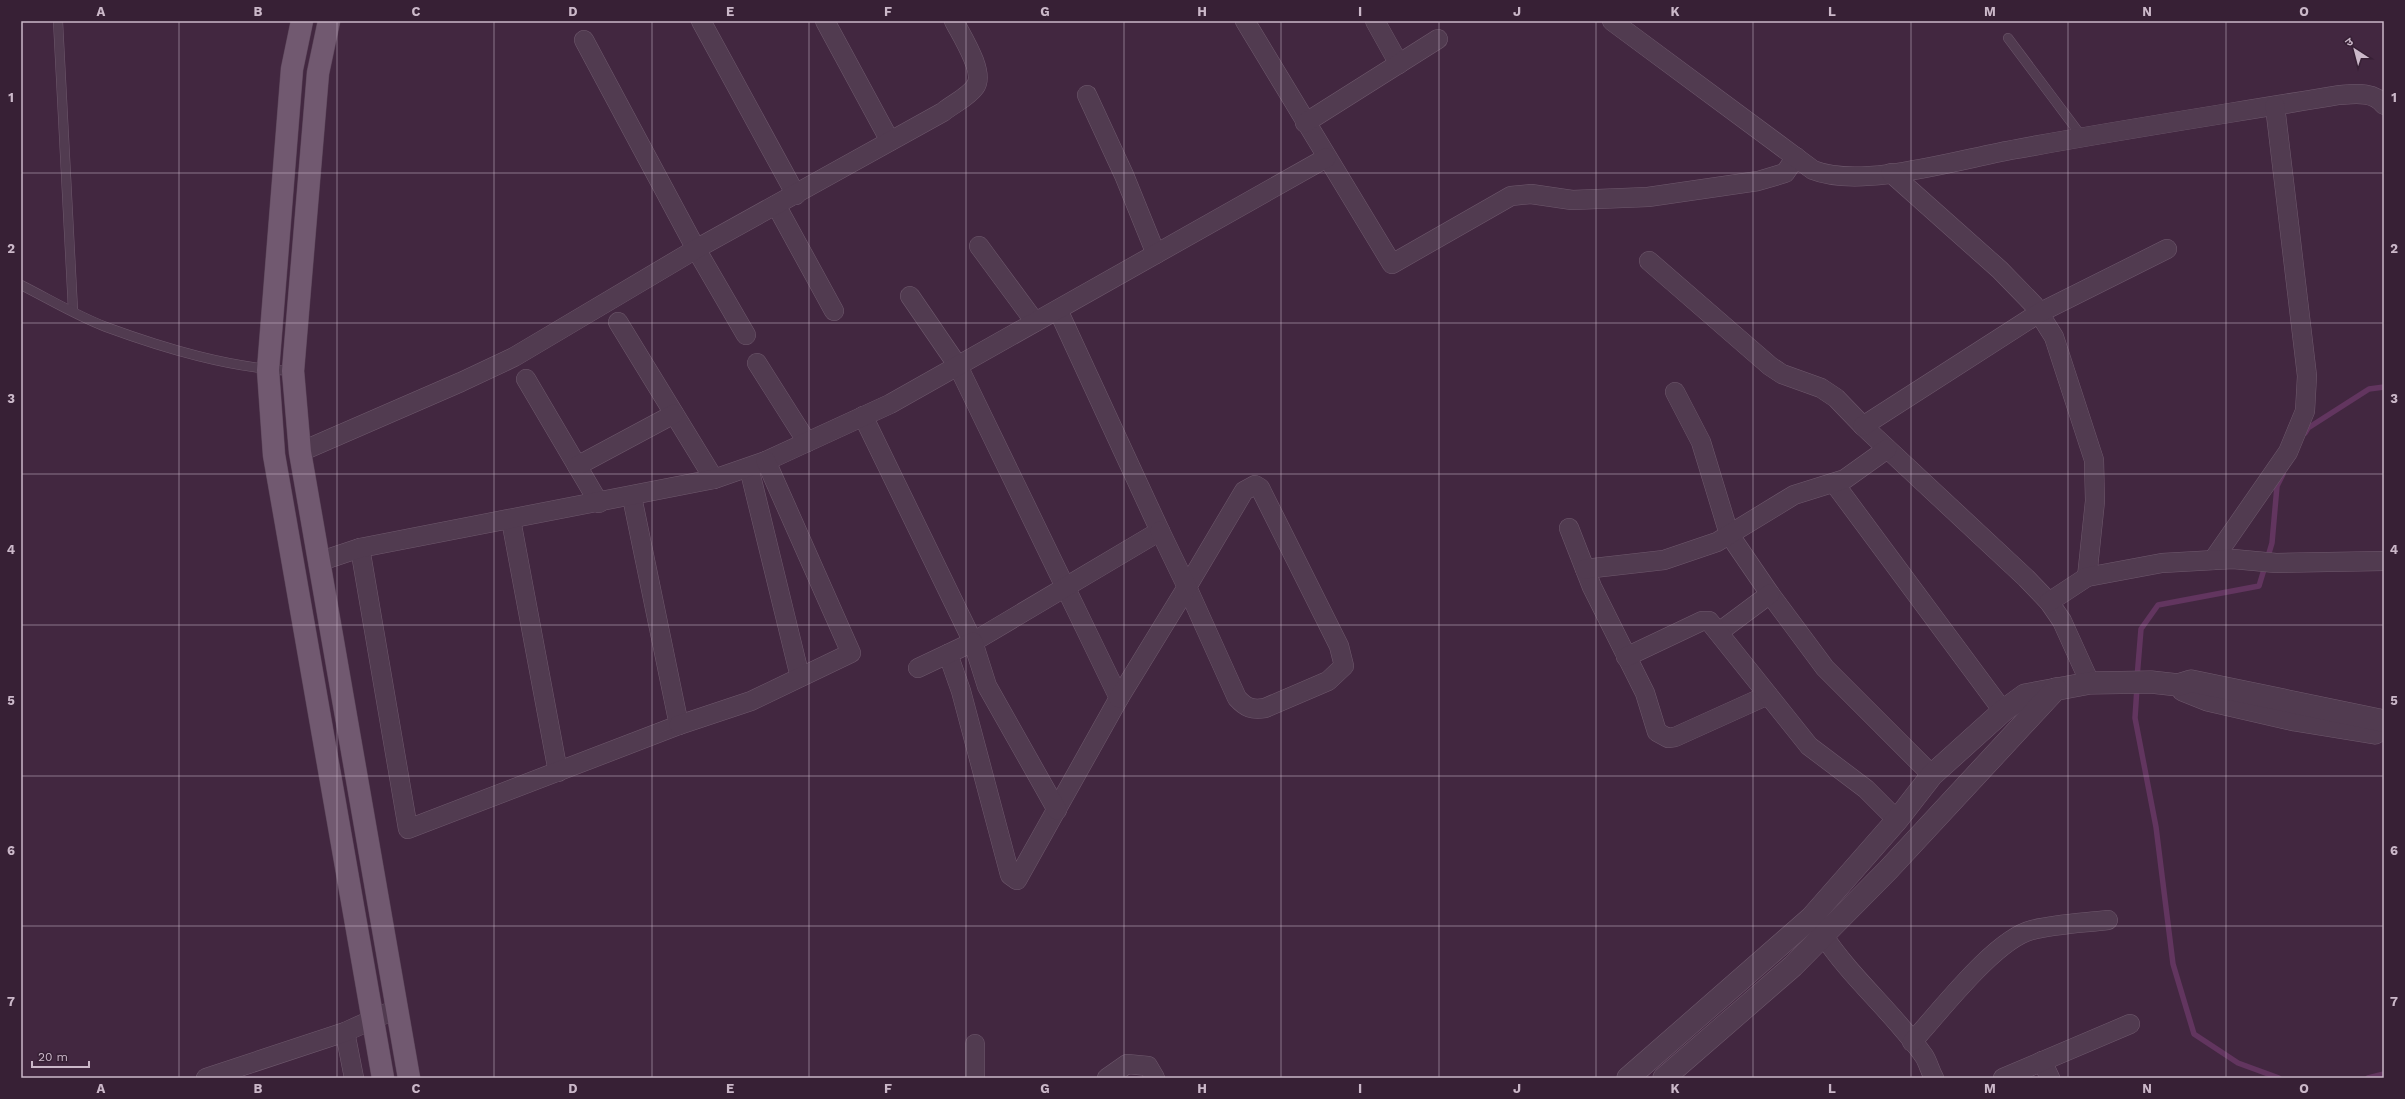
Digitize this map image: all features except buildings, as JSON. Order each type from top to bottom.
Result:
[{"type":"main road","points":[[302,21],[292,69],[268,370],[274,455],[371,1020],[383,1078]]},
{"type":"main road","points":[[329,21],[318,73],[293,371],[300,452],[318,562],[409,1078]]},
{"type":"street","points":[[701,21],[796,194]]},
{"type":"street","points":[[825,21],[890,141]]},
{"type":"street","points":[[300,452],[461,382],[514,357],[696,249],[943,112],[976,87],[978,78],[975,63],[954,21]]},
{"type":"street","points":[[1245,21],[1326,158],[1392,264],[1511,196],[1532,194],[1572,200],[1648,197],[1758,181],[1785,173],[1796,157]]},
{"type":"street","points":[[1375,21],[1400,64]]},
{"type":"street","points":[[1612,21],[1813,170],[1828,176],[1855,178],[1891,173],[2083,138],[2339,95],[2361,94],[2380,99],[2384,105]]},
{"type":"street","points":[[1305,123],[1438,39]]},
{"type":"street","points":[[584,40],[696,249],[746,335]]},
{"type":"street","points":[[1087,95],[1124,175],[1156,254]]},
{"type":"street","points":[[2213,560],[2288,452],[2305,411],[2307,376],[2275,106]]},
{"type":"street","points":[[318,562],[360,548],[632,497],[714,479],[757,465],[890,404],[1326,158]]},
{"type":"street","points":[[1891,173],[2000,270],[2039,313],[2054,337],[2094,460],[2095,501],[2087,577]]},
{"type":"street","points":[[776,205],[834,311]]},
{"type":"street","points":[[979,246],[1035,322]]},
{"type":"street","points":[[1863,426],[2039,313],[2167,249]]},
{"type":"street","points":[[1649,261],[1770,366],[1782,374],[1821,388],[1836,398],[1863,426],[2049,602],[2062,621],[2090,683]]},
{"type":"street","points":[[910,296],[958,366],[1119,698]]},
{"type":"street","points":[[948,654],[961,691],[1010,876],[1017,880],[1119,698],[1187,587],[1244,490],[1255,485],[1260,488],[1339,646],[1344,666],[1328,680],[1265,708],[1254,710],[1244,706],[1237,698],[1187,587],[1058,310]]},
{"type":"street","points":[[618,322],[714,479]]},
{"type":"street","points":[[757,363],[807,442]]},
{"type":"street","points":[[526,379],[599,503]]},
{"type":"street","points":[[1675,392],[1701,442],[1729,534],[1770,594],[1825,668],[1932,775]]},
{"type":"street","points":[[577,466],[674,414]]},
{"type":"street","points":[[863,416],[973,642],[987,686],[1057,810]]},
{"type":"street","points":[[1585,569],[1664,560],[1717,542],[1794,495],[1845,479],[1888,449]]},
{"type":"street","points":[[360,548],[408,829],[679,725],[751,701],[851,653],[757,465]]},
{"type":"street","points":[[757,465],[800,677]]},
{"type":"street","points":[[1834,483],[2003,711]]},
{"type":"street","points":[[632,497],[679,725]]},
{"type":"street","points":[[510,520],[558,772]]},
{"type":"street","points":[[1569,528],[1585,569],[1626,657],[1645,693],[1657,732],[1668,738],[1768,695]]},
{"type":"street","points":[[918,668],[973,642],[1160,531]]},
{"type":"street","points":[[2049,602],[2087,577],[2162,563],[2233,559],[2276,563],[2384,561]]},
{"type":"street","points":[[1719,632],[1770,594]]},
{"type":"street","points":[[1626,657],[1702,621],[1709,621],[1809,746],[1866,789],[1897,820]]},
{"type":"street","points":[[1628,1078],[1811,918],[1897,820],[1932,775],[2003,711],[2025,695],[2090,683],[2116,684],[2151,682],[2178,685],[2191,680],[2384,721]]},
{"type":"street","points":[[2178,685],[2185,692],[2208,700],[2295,720],[2360,732],[2384,734]]},
{"type":"street","points":[[1664,1078],[1792,966],[1888,870],[2056,689]]},
{"type":"street","points":[[1912,1042],[1980,967],[2007,944],[2031,930],[2108,920]]},
{"type":"street","points":[[1823,935],[1835,953],[1925,1057],[1934,1078]]},
{"type":"street","points":[[206,1078],[345,1032],[396,1009]]},
{"type":"street","points":[[2003,1078],[2046,1070],[2130,1024]]},
{"type":"street","points":[[345,1032],[354,1078]]},
{"type":"street","points":[[975,1044],[975,1078]]},
{"type":"street","points":[[1107,1078],[1127,1064],[1148,1066],[1156,1078]]},
{"type":"lane","points":[[58,21],[73,310]]},
{"type":"lane","points":[[2008,38],[2083,138]]},
{"type":"lane","points":[[21,285],[106,326],[205,358],[268,370],[293,371]]},
{"type":"waterway","points":[[2305,433],[2308,428],[2369,389],[2384,387]]},
{"type":"waterway","points":[[2137,678],[2141,629],[2158,605],[2259,586],[2272,543],[2277,486],[2283,474]]},
{"type":"waterway","points":[[2137,687],[2135,718],[2156,827],[2173,964],[2194,1034],[2238,1063],[2279,1078]]},
{"type":"waterway","points":[[2368,1078],[2384,1074]]}]
